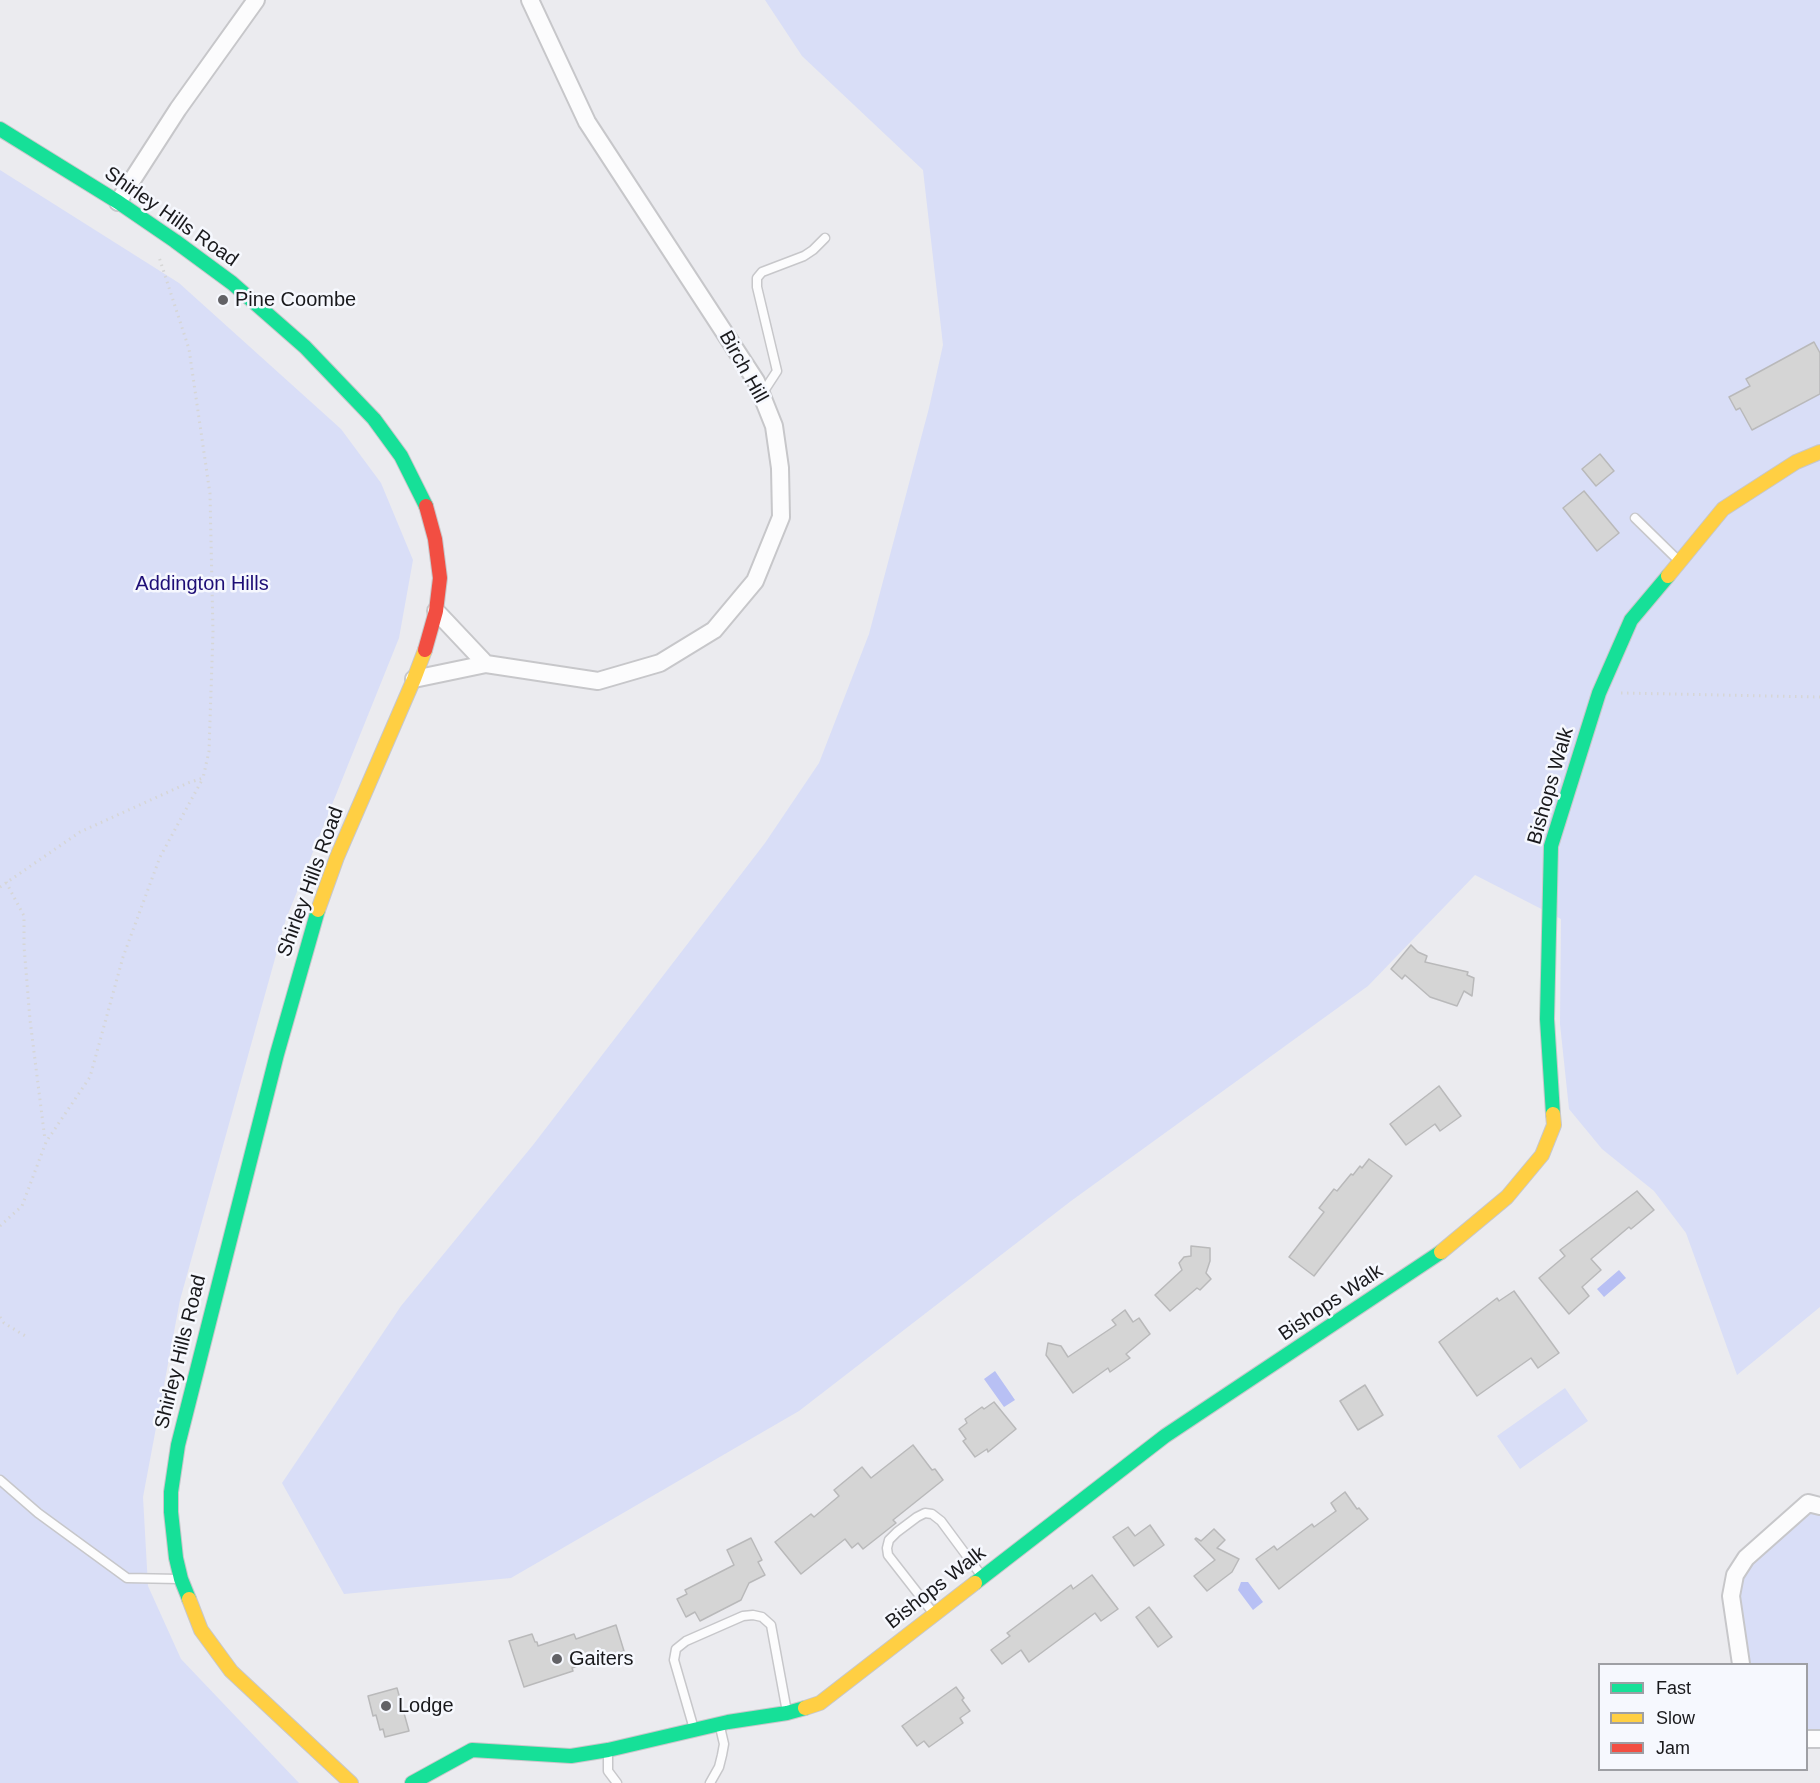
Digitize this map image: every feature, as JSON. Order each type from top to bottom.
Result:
[{"type":"street","points":[[118,202],[178,109],[256,0]]},
{"type":"street","name":"Birch Hill","points":[[414,679],[486,664],[598,681],[660,663],[714,630],[755,581],[781,517],[780,468],[774,426],[756,381],[587,122],[530,0]]},
{"type":"street","name":"Shirley Hills Road","points":[[0,129],[118,202],[210,266],[276,320],[353,395],[374,419],[401,456],[431,520],[440,578],[430,635],[414,679],[337,857],[320,903],[277,1054],[185,1418],[174,1470],[171,1512],[176,1558],[181,1579],[201,1630],[231,1671],[351,1783]]},
{"type":"street","name":"Bishops Walk","points":[[412,1783],[472,1750],[571,1756],[608,1750],[719,1724],[787,1713],[820,1703],[1165,1436],[1435,1257],[1507,1197],[1542,1155],[1554,1125],[1547,1019],[1551,846],[1599,693],[1631,620],[1723,509],[1796,462],[1820,452]]},
{"type":"street","points":[[436,611],[486,664]]},
{"type":"street","points":[[1741,1663],[1731,1596],[1735,1575],[1746,1558],[1816,1500]]},
{"type":"lane","points":[[761,394],[773,380],[777,371],[757,287],[757,278],[762,272],[804,256],[825,238]]},
{"type":"lane","points":[[1635,518],[1679,561]]},
{"type":"lane","points":[[0,1480],[38,1513],[127,1578],[181,1579]]},
{"type":"lane","points":[[934,1614],[888,1555],[889,1540],[897,1532],[917,1517],[925,1513],[932,1514],[941,1521],[983,1576]]},
{"type":"lane","points":[[694,1729],[674,1660],[676,1649],[686,1641],[743,1616],[753,1614],[771,1624],[787,1713]]},
{"type":"lane","points":[[710,1783],[719,1767],[724,1744],[719,1724]]},
{"type":"lane","points":[[608,1750],[608,1771],[617,1783]]},
{"type":"path","points":[[0,1226],[22,1206],[45,1142],[90,1077],[123,957],[160,857],[203,778],[209,751],[213,632],[210,494],[189,349],[158,253]]},
{"type":"path","points":[[1599,693],[1820,697]]},
{"type":"path","points":[[0,887],[80,832],[203,778]]},
{"type":"path","points":[[6,882],[24,916],[30,1020],[45,1142]]},
{"type":"path","points":[[0,1317],[4,1323],[27,1337]]},
{"type":"green space","points":[[765,0],[1820,0],[1820,1307],[1737,1375],[1686,1233],[1654,1191],[1602,1149],[1569,1109],[1560,1024],[1561,919],[1475,875],[1368,986],[1071,1201],[799,1411],[511,1578],[344,1594],[282,1483],[401,1306],[533,1145],[765,843],[819,763],[869,634],[929,408],[943,345],[923,170],[802,56]]},
{"type":"green space","name":"Addington Hills","points":[[0,170],[179,283],[341,429],[381,483],[413,560],[399,638],[286,919],[180,1300],[143,1497],[148,1586],[181,1659],[299,1783],[0,1783]]},
{"type":"green space","points":[[1565,1388],[1588,1421],[1520,1469],[1497,1436]]},
{"type":"green space","points":[[1809,1514],[1820,1514],[1820,1730],[1808,1730],[1808,1663],[1749,1663],[1739,1597],[1743,1578],[1751,1564]]},
{"type":"water","points":[[1619,1270],[1626,1278],[1604,1297],[1597,1289]]},
{"type":"water","points":[[995,1371],[1015,1400],[1004,1407],[984,1379]]},
{"type":"water","points":[[1241,1582],[1248,1582],[1263,1602],[1253,1610],[1238,1590]]},
{"type":"building","points":[[1814,342],[1820,353],[1820,394],[1752,430],[1740,408],[1736,410],[1729,397],[1750,386],[1746,379]]},
{"type":"building","points":[[1600,454],[1614,471],[1596,486],[1582,469]]},
{"type":"building","points":[[1584,491],[1619,533],[1597,551],[1563,508]]},
{"type":"building","points":[[1411,945],[1418,952],[1427,956],[1425,962],[1468,972],[1467,975],[1474,978],[1472,996],[1464,991],[1457,1006],[1430,997],[1405,975],[1402,979],[1391,969]]},
{"type":"building","points":[[1439,1086],[1461,1116],[1440,1131],[1435,1124],[1406,1145],[1390,1124]]},
{"type":"building","points":[[1369,1159],[1392,1176],[1314,1276],[1289,1257],[1324,1212],[1319,1208],[1334,1189],[1337,1191],[1351,1174],[1353,1175],[1360,1166],[1362,1168]]},
{"type":"building","points":[[1637,1191],[1654,1210],[1631,1229],[1629,1227],[1591,1259],[1601,1270],[1582,1287],[1589,1296],[1569,1314],[1539,1278],[1565,1256],[1560,1250]]},
{"type":"building","points":[[1191,1246],[1210,1248],[1210,1261],[1206,1273],[1211,1279],[1200,1290],[1197,1288],[1170,1311],[1155,1295],[1182,1270],[1179,1263],[1184,1257],[1191,1256]]},
{"type":"building","points":[[1514,1291],[1559,1353],[1538,1368],[1531,1358],[1477,1396],[1439,1342],[1497,1298],[1499,1301]]},
{"type":"building","points":[[1125,1310],[1133,1322],[1139,1318],[1150,1334],[1126,1354],[1130,1358],[1110,1372],[1108,1368],[1073,1393],[1046,1355],[1048,1343],[1061,1346],[1068,1357],[1116,1325],[1112,1320]]},
{"type":"building","points":[[1365,1385],[1383,1415],[1358,1430],[1340,1401]]},
{"type":"building","points":[[994,1402],[1016,1429],[988,1452],[987,1449],[975,1457],[963,1441],[966,1439],[959,1429],[967,1423],[965,1419]]},
{"type":"building","points":[[913,1445],[932,1470],[935,1469],[943,1480],[893,1520],[896,1523],[863,1549],[858,1543],[852,1548],[845,1539],[801,1574],[775,1542],[811,1514],[814,1517],[839,1496],[834,1490],[862,1467],[871,1478]]},
{"type":"building","points":[[1345,1492],[1357,1509],[1359,1508],[1368,1519],[1279,1589],[1256,1559],[1274,1546],[1277,1550],[1312,1524],[1314,1527],[1336,1511],[1331,1503]]},
{"type":"building","points":[[1150,1525],[1164,1545],[1134,1566],[1113,1537],[1128,1527],[1135,1536]]},
{"type":"building","points":[[1214,1529],[1225,1540],[1217,1548],[1239,1559],[1232,1572],[1207,1591],[1194,1576],[1215,1560],[1195,1539],[1201,1541]]},
{"type":"building","points":[[751,1538],[762,1560],[758,1562],[765,1575],[749,1583],[741,1600],[700,1621],[695,1612],[686,1617],[677,1599],[687,1594],[685,1590],[734,1565],[727,1550]]},
{"type":"building","points":[[1092,1575],[1118,1609],[1101,1621],[1095,1613],[1029,1662],[1021,1650],[1002,1664],[991,1650],[1010,1636],[1007,1633],[1071,1585],[1073,1589]]},
{"type":"building","points":[[1149,1607],[1172,1637],[1158,1647],[1136,1617]]},
{"type":"building","name":"Gaiters","points":[[616,1625],[624,1651],[524,1687],[509,1641],[532,1634],[538,1646],[574,1634],[576,1639]]},
{"type":"building","points":[[956,1687],[970,1711],[960,1718],[963,1723],[929,1747],[924,1741],[917,1746],[902,1726]]},
{"type":"building","name":"Lodge","points":[[397,1688],[409,1731],[385,1737],[383,1729],[380,1730],[376,1715],[373,1716],[368,1696]]},
{"type":"traffic: fast","points":[[0,129],[118,202],[175,241],[232,283],[305,347],[374,419],[401,456],[426,506]]},
{"type":"traffic: fast","points":[[1553,1114],[1547,1019],[1551,846],[1599,693],[1631,620],[1668,576]]},
{"type":"traffic: fast","points":[[189,1599],[176,1558],[171,1512],[171,1492],[178,1445],[277,1054],[318,910]]},
{"type":"traffic: fast","points":[[975,1583],[1165,1436],[1441,1252]]},
{"type":"traffic: fast","points":[[412,1783],[472,1750],[571,1756],[805,1708]]},
{"type":"traffic: slow","points":[[1668,576],[1723,509],[1796,462],[1820,452]]},
{"type":"traffic: slow","points":[[318,910],[337,857],[425,650]]},
{"type":"traffic: slow","points":[[1441,1252],[1507,1197],[1542,1155],[1554,1125],[1553,1114]]},
{"type":"traffic: slow","points":[[805,1708],[820,1703],[975,1583]]},
{"type":"traffic: slow","points":[[189,1599],[201,1630],[231,1671],[351,1783]]},
{"type":"traffic: jam","points":[[425,650],[436,611],[440,578],[435,539],[426,506]]},
{"type":"place","name":"Pine Coombe","points":[[223,300]]},
{"type":"place","name":"Gaiters","points":[[557,1659]]},
{"type":"place","name":"Lodge","points":[[386,1706]]}]
